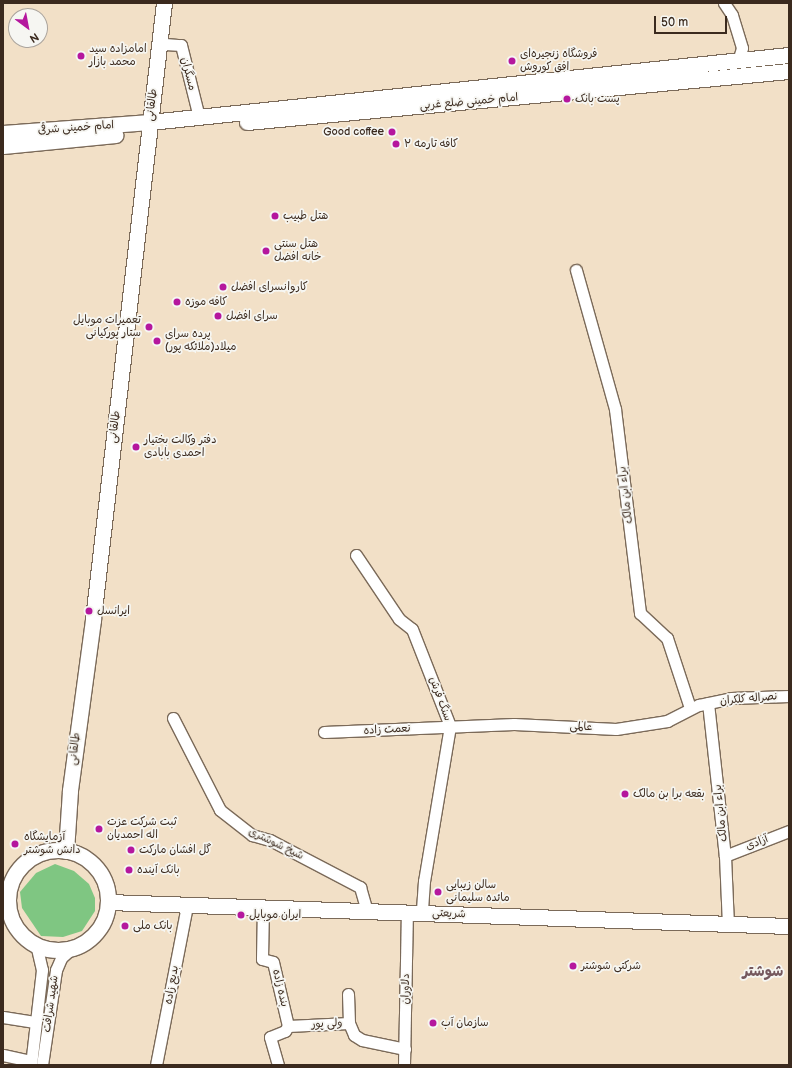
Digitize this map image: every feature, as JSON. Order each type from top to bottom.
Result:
[{"type":"main road","name":"طالقانی","points":[[66,851],[70,790],[93,619],[164,3]]},
{"type":"main road","name":"امام خمینی ضلع غربی","points":[[149,127],[199,117],[789,55]]},
{"type":"main road","name":"امام خمینی ضلع غربی","points":[[149,127],[789,71]]},
{"type":"main road","name":"امام خمینی شرقی","points":[[3,133],[149,127]]},
{"type":"main road","name":"امام خمینی شرقی","points":[[3,146],[149,127]]},
{"type":"main road","points":[[66,851],[80,855],[92,863],[101,874],[108,902],[105,917],[98,931],[86,942],[72,948],[54,950],[36,945],[21,934],[12,919],[6,900],[11,884],[20,869],[33,858],[49,852],[66,851]]},
{"type":"main road","name":"شریعتی","points":[[108,902],[263,906],[407,913],[789,926]]},
{"type":"street","points":[[724,3],[732,15],[742,48],[738,61]]},
{"type":"street","name":"مسگران","points":[[165,44],[181,45],[199,117]]},
{"type":"street","name":"براء ابن مالک","points":[[576,270],[615,409],[640,613],[667,638],[690,708]]},
{"type":"street","name":"سنگ فرش","points":[[356,555],[398,619],[412,629],[450,726],[424,881],[422,913]]},
{"type":"street","name":"نصراله کلکران","points":[[708,703],[731,698],[789,696]]},
{"type":"street","name":"براء ابن مالک","points":[[708,703],[726,856],[728,924]]},
{"type":"street","name":"عالمی","points":[[450,726],[514,724],[616,729],[667,721],[690,708],[708,703]]},
{"type":"street","name":"شیخ شوشتری","points":[[173,718],[220,810],[252,835],[270,840],[360,887],[367,911]]},
{"type":"street","name":"نعمت زاده","points":[[324,732],[450,726]]},
{"type":"street","name":"آزادی","points":[[726,856],[789,831]]},
{"type":"street","name":"بدیع زاده","points":[[156,1065],[187,905]]},
{"type":"street","name":"بنده زاده","points":[[263,906],[262,959],[273,962],[288,1026]]},
{"type":"street","name":"دلاوران","points":[[404,1065],[407,913]]},
{"type":"street","name":"شهید شرافت","points":[[31,1063],[42,970],[36,945]]},
{"type":"street","name":"شهید شرافت","points":[[42,1065],[56,970],[61,958],[72,948]]},
{"type":"street","points":[[348,994],[349,1023]]},
{"type":"street","points":[[3,1017],[35,1022]]},
{"type":"street","name":"ولی پور","points":[[288,1026],[349,1023],[354,1035],[362,1040],[404,1049]]},
{"type":"street","points":[[278,1065],[270,1037],[285,1031],[288,1026]]},
{"type":"street","points":[[3,1055],[31,1063]]},
{"type":"green space","points":[[55,864],[74,871],[89,884],[95,898],[95,911],[82,931],[63,937],[41,936],[22,908],[20,892],[36,873]]},
{"type":"place","name":"امامزاده سید محمد بازار","points":[[81,56]]},
{"type":"place","name":"فروشگاه زنجیره‌ای افق کوروش","points":[[512,61]]},
{"type":"place","name":"پست بانک","points":[[567,99]]},
{"type":"place","name":"Good coffee","points":[[392,132]]},
{"type":"place","name":"کافه تارمه ۲","points":[[396,144]]},
{"type":"place","name":"هتل طبیب","points":[[275,216]]},
{"type":"place","name":"هتل سنتی خانه افضل","points":[[266,251]]},
{"type":"place","name":"کاروانسرای افضل","points":[[223,287]]},
{"type":"place","name":"کافه موزه","points":[[177,302]]},
{"type":"place","name":"سرای افضل","points":[[218,316]]},
{"type":"place","name":"تعمیرات موبایل ستار پورکیانی","points":[[149,327]]},
{"type":"place","name":"پرده سرای میلاد(ملائکه پور)","points":[[157,341]]},
{"type":"place","name":"دفتر وکالت بختیار احمدی بابادی","points":[[136,447]]},
{"type":"place","name":"ایرانسل","points":[[89,611]]},
{"type":"place","name":"بقعه برا بن مالک","points":[[625,794]]},
{"type":"place","name":"ثبت شرکت عزت اله احمدیان","points":[[99,829]]},
{"type":"place","name":"آزمایشگاه دانش شوشتر","points":[[15,844]]},
{"type":"place","name":"گل افشان مارکت","points":[[131,850]]},
{"type":"place","name":"بانک آینده","points":[[129,870]]},
{"type":"place","name":"سالن زیبایی مائده سلیمانی","points":[[438,892]]},
{"type":"place","name":"ایران موبایل","points":[[241,915]]},
{"type":"place","name":"بانک ملی","points":[[125,926]]},
{"type":"place","name":"شرکتی شوشتر","points":[[573,966]]},
{"type":"place","name":"سازمان آب","points":[[433,1023]]},
{"type":"district","name":"شوشتر","points":[[763,972]]}]
